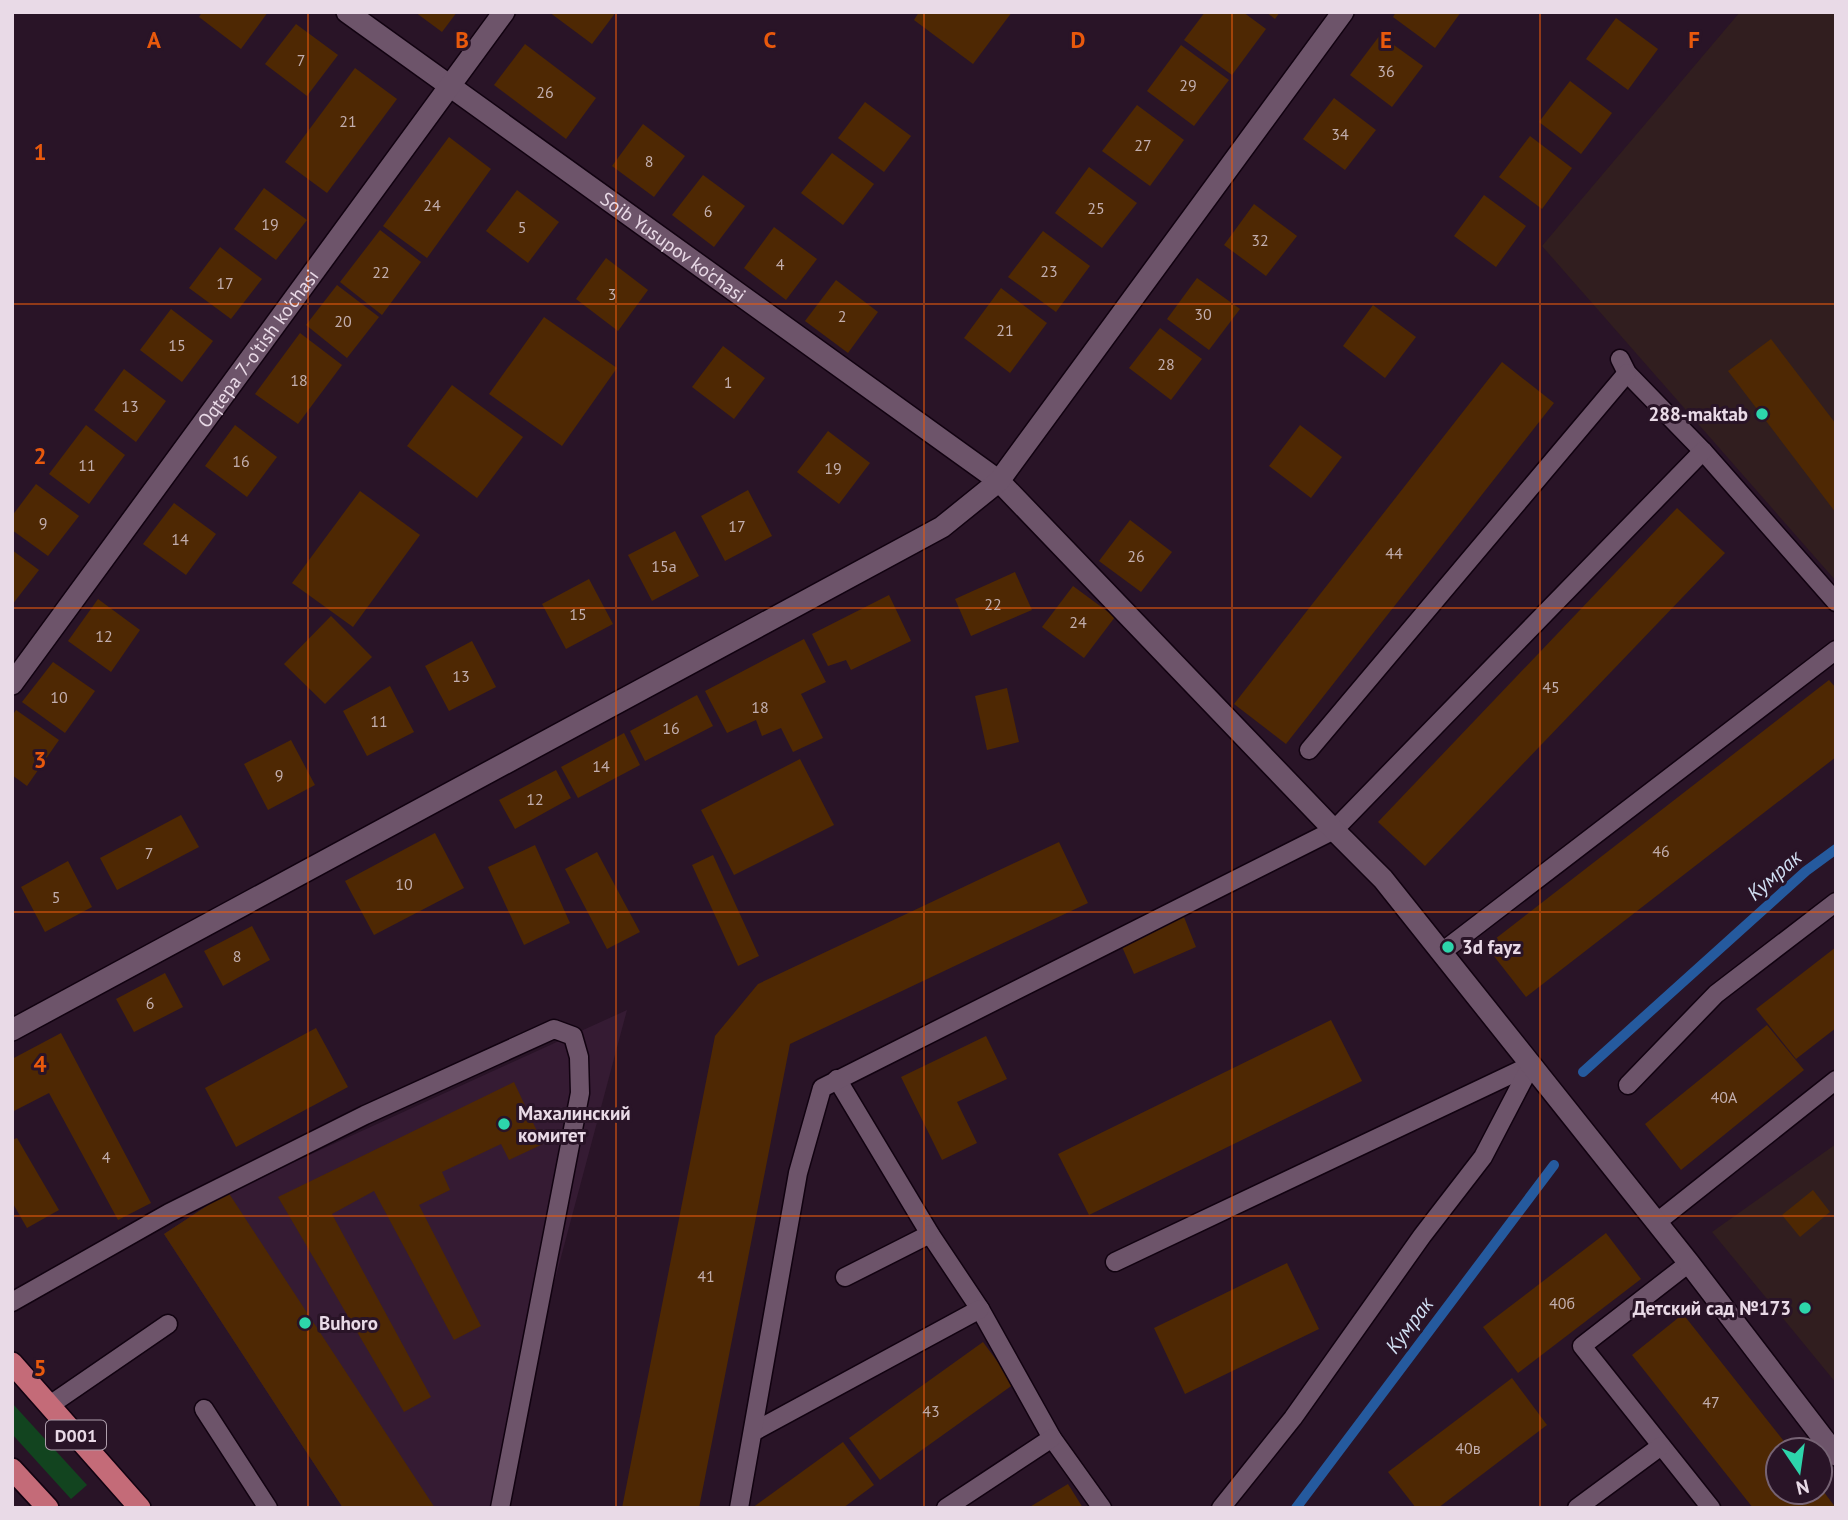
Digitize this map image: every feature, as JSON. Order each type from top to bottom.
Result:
[{"type":"highway","name":"D001","points":[[12,1363],[140,1508]]},
{"type":"highway","points":[[12,1469],[48,1508]]},
{"type":"street","name":"Soib Yusupov ko'chasi","points":[[347,12],[999,481],[1383,879],[1657,1222],[1836,1455]]},
{"type":"street","name":"Oqtepa 7-o'tish ko'chasi","points":[[12,684],[504,12]]},
{"type":"street","points":[[12,1030],[942,527],[999,481],[1343,12]]},
{"type":"lane","points":[[1309,750],[1624,366],[1836,602]]},
{"type":"lane","points":[[739,1508],[798,1174],[822,1088],[1334,830],[1703,452]]},
{"type":"lane","points":[[1442,952],[1836,650]]},
{"type":"lane","points":[[1628,1085],[1716,994],[1836,902]]},
{"type":"lane","points":[[12,1302],[169,1213],[365,1115],[554,1030],[573,1036],[579,1057],[580,1093],[500,1508]]},
{"type":"lane","points":[[1115,1262],[1531,1065]]},
{"type":"lane","points":[[1221,1508],[1293,1418],[1422,1236],[1483,1157],[1531,1065]]},
{"type":"lane","points":[[837,1079],[930,1234],[980,1309],[1052,1438],[1102,1508]]},
{"type":"lane","points":[[1657,1222],[1836,1080]]},
{"type":"lane","points":[[845,1277],[930,1234]]},
{"type":"lane","points":[[1689,1263],[1582,1346],[1711,1508]]},
{"type":"lane","points":[[753,1432],[980,1309]]},
{"type":"lane","points":[[50,1405],[168,1324]]},
{"type":"lane","points":[[204,1409],[268,1508]]},
{"type":"lane","points":[[946,1508],[1052,1438]]},
{"type":"lane","points":[[1577,1508],[1661,1446]]},
{"type":"shaded area","name":"288-maktab","points":[[1740,12],[1836,12],[1836,581],[1542,246]]},
{"type":"shaded area","points":[[627,1010],[494,1508],[343,1508],[164,1234],[228,1192]]},
{"type":"shaded area","name":"Детский сад №173","points":[[1836,1144],[1836,1383],[1712,1232]]},
{"type":"green space","points":[[12,1403],[87,1485],[71,1499],[12,1434]]},
{"type":"building","points":[[202,12],[268,12],[241,49],[199,17]]},
{"type":"building","points":[[415,12],[457,12],[442,32]]},
{"type":"building","points":[[549,12],[616,12],[592,44]]},
{"type":"building","points":[[919,12],[1012,12],[973,64],[914,20]]},
{"type":"building","points":[[1205,12],[1243,12],[1266,29],[1232,75],[1184,40]]},
{"type":"building","points":[[1266,12],[1280,12],[1275,19]]},
{"type":"building","points":[[1396,12],[1461,12],[1435,48],[1393,17]]},
{"type":"building","points":[[1616,18],[1658,49],[1628,90],[1586,59]]},
{"type":"building","points":[[296,24],[338,55],[307,96],[265,64]]},
{"type":"building","points":[[1380,35],[1423,66],[1392,107],[1350,75]]},
{"type":"building","points":[[525,44],[596,98],[566,139],[494,85]]},
{"type":"building","points":[[1181,45],[1229,80],[1194,126],[1147,91]]},
{"type":"building","points":[[355,68],[397,99],[327,193],[285,162]]},
{"type":"building","points":[[1570,81],[1612,113],[1581,154],[1539,122]]},
{"type":"building","points":[[1334,98],[1376,130],[1345,170],[1303,139]]},
{"type":"building","points":[[865,102],[911,136],[884,172],[838,138]]},
{"type":"building","points":[[1137,105],[1184,140],[1150,186],[1102,151]]},
{"type":"building","points":[[643,124],[685,156],[654,197],[612,166]]},
{"type":"building","points":[[1530,136],[1572,168],[1542,209],[1499,177]]},
{"type":"building","points":[[449,137],[491,169],[427,258],[383,226]]},
{"type":"building","points":[[832,153],[874,184],[843,225],[801,193]]},
{"type":"building","points":[[1089,167],[1137,203],[1102,248],[1055,213]]},
{"type":"building","points":[[703,175],[745,206],[714,247],[672,215]]},
{"type":"building","points":[[264,188],[307,220],[276,260],[234,229]]},
{"type":"building","points":[[517,190],[559,222],[528,263],[486,231]]},
{"type":"building","points":[[1484,195],[1526,226],[1496,267],[1454,236]]},
{"type":"building","points":[[1254,204],[1297,236],[1266,276],[1224,245]]},
{"type":"building","points":[[774,227],[817,259],[786,300],[744,268]]},
{"type":"building","points":[[380,230],[421,262],[382,315],[340,282]]},
{"type":"building","points":[[1043,231],[1090,266],[1056,312],[1008,277]]},
{"type":"building","points":[[220,247],[262,279],[231,319],[189,288]]},
{"type":"building","points":[[606,258],[648,290],[618,331],[576,299]]},
{"type":"building","points":[[1197,278],[1240,309],[1209,350],[1167,319]]},
{"type":"building","points":[[836,280],[878,312],[848,353],[805,321]]},
{"type":"building","points":[[337,285],[379,317],[347,358],[306,325]]},
{"type":"building","points":[[1001,288],[1047,323],[1010,373],[964,338]]},
{"type":"building","points":[[1373,305],[1416,337],[1385,378],[1343,346]]},
{"type":"building","points":[[171,309],[213,341],[182,382],[140,350]]},
{"type":"building","points":[[544,317],[617,368],[562,446],[489,394]]},
{"type":"building","points":[[1160,328],[1202,359],[1171,400],[1129,368]]},
{"type":"building","points":[[300,333],[342,365],[298,424],[255,394]]},
{"type":"building","points":[[1771,339],[1836,424],[1836,513],[1728,371]]},
{"type":"building","points":[[723,346],[765,378],[734,419],[692,387]]},
{"type":"building","points":[[1502,362],[1554,403],[1286,744],[1234,704]]},
{"type":"building","points":[[124,369],[166,401],[136,442],[94,410]]},
{"type":"building","points":[[452,385],[523,437],[477,498],[407,446]]},
{"type":"building","points":[[86,425],[125,455],[89,504],[49,474]]},
{"type":"building","points":[[235,425],[277,457],[247,497],[205,466]]},
{"type":"building","points":[[1300,425],[1342,457],[1311,498],[1269,466]]},
{"type":"building","points":[[828,431],[870,463],[839,504],[797,472]]},
{"type":"building","points":[[36,484],[79,516],[48,556],[12,530],[12,516]]},
{"type":"building","points":[[748,490],[772,536],[725,561],[701,516]]},
{"type":"building","points":[[360,491],[420,535],[353,627],[292,583]]},
{"type":"building","points":[[174,503],[216,534],[186,575],[143,544]]},
{"type":"building","points":[[1677,508],[1725,553],[1425,866],[1378,822]]},
{"type":"building","points":[[1130,520],[1172,552],[1141,592],[1099,561]]},
{"type":"building","points":[[675,531],[699,576],[652,601],[628,555]]},
{"type":"building","points":[[12,550],[39,570],[12,605]]},
{"type":"building","points":[[1015,572],[1032,610],[971,636],[955,599]]},
{"type":"building","points":[[589,579],[613,624],[566,649],[542,604]]},
{"type":"building","points":[[1073,586],[1115,617],[1084,658],[1042,627]]},
{"type":"building","points":[[889,595],[911,641],[851,670],[846,660],[828,666],[812,634]]},
{"type":"building","points":[[98,599],[140,630],[111,672],[68,641]]},
{"type":"building","points":[[331,616],[372,657],[325,704],[284,664]]},
{"type":"building","points":[[804,639],[826,682],[801,694],[823,738],[793,752],[781,728],[762,736],[756,720],[727,733],[705,691]]},
{"type":"building","points":[[472,641],[496,687],[449,711],[425,666]]},
{"type":"building","points":[[53,662],[95,691],[65,733],[22,702]]},
{"type":"building","points":[[1829,680],[1836,688],[1836,757],[1526,997],[1486,946]]},
{"type":"building","points":[[390,686],[414,732],[367,756],[343,711]]},
{"type":"building","points":[[1007,688],[1019,742],[987,750],[975,696]]},
{"type":"building","points":[[697,695],[713,726],[645,761],[630,731]]},
{"type":"building","points":[[16,710],[59,740],[27,786],[12,775],[12,716]]},
{"type":"building","points":[[624,733],[640,765],[578,798],[561,767]]},
{"type":"building","points":[[291,740],[315,785],[268,810],[244,764]]},
{"type":"building","points":[[800,759],[834,825],[734,875],[701,810]]},
{"type":"building","points":[[556,770],[571,798],[515,829],[499,800]]},
{"type":"building","points":[[181,815],[199,847],[117,890],[100,858]]},
{"type":"building","points":[[435,833],[464,888],[374,935],[345,881]]},
{"type":"building","points":[[1059,842],[1088,903],[790,1044],[699,1508],[622,1508],[715,1036],[758,984]]},
{"type":"building","points":[[535,845],[570,923],[524,945],[488,867]]},
{"type":"building","points":[[597,852],[640,932],[607,949],[565,869]]},
{"type":"building","points":[[713,855],[759,956],[738,966],[692,865]]},
{"type":"building","points":[[68,861],[92,907],[45,932],[21,887]]},
{"type":"building","points":[[1182,912],[1196,947],[1134,974],[1119,940]]},
{"type":"building","points":[[252,926],[270,960],[223,986],[204,951]]},
{"type":"building","points":[[1836,947],[1836,1028],[1796,1059],[1756,1009]]},
{"type":"building","points":[[165,973],[183,1007],[134,1032],[116,999]]},
{"type":"building","points":[[1331,1020],[1362,1081],[1089,1215],[1058,1154]]},
{"type":"building","points":[[1767,1025],[1804,1070],[1681,1170],[1645,1124]]},
{"type":"building","points":[[316,1028],[348,1087],[236,1147],[205,1088]]},
{"type":"building","points":[[61,1033],[151,1203],[118,1220],[49,1093],[12,1112],[12,1059]]},
{"type":"building","points":[[986,1036],[1007,1079],[957,1102],[977,1143],[942,1160],[901,1077]]},
{"type":"building","points":[[514,1082],[543,1144],[509,1160],[501,1144],[442,1172],[450,1190],[419,1205],[481,1326],[454,1340],[374,1191],[332,1214],[431,1397],[404,1412],[278,1197]]},
{"type":"building","points":[[17,1138],[59,1210],[27,1228],[12,1202],[12,1140]]},
{"type":"building","points":[[1813,1190],[1830,1212],[1800,1237],[1782,1215]]},
{"type":"building","points":[[228,1192],[435,1508],[343,1508],[164,1234]]},
{"type":"building","points":[[1606,1233],[1641,1279],[1518,1373],[1483,1327]]},
{"type":"building","points":[[1287,1263],[1319,1329],[1185,1394],[1154,1328]]},
{"type":"building","points":[[1683,1314],[1780,1436],[1764,1436],[1764,1506],[1834,1505],[1836,1508],[1753,1508],[1632,1355]]},
{"type":"building","points":[[983,1342],[1014,1384],[880,1480],[849,1438]]},
{"type":"building","points":[[1512,1378],[1547,1425],[1438,1508],[1416,1508],[1388,1472]]},
{"type":"building","points":[[843,1442],[874,1485],[843,1508],[752,1508]]},
{"type":"building","points":[[1068,1484],[1083,1508],[1028,1508]]},
{"type":"waterway","name":"Кумрак","points":[[1583,1072],[1806,871],[1836,849]]},
{"type":"waterway","name":"Кумрак","points":[[1296,1508],[1554,1165]]},
{"type":"place","name":"288-maktab","points":[[1762,414]]},
{"type":"place","name":"3d fayz","points":[[1448,947]]},
{"type":"place","name":"Махалинский комитет","points":[[504,1124]]},
{"type":"place","name":"Детский сад №173","points":[[1805,1308]]},
{"type":"place","name":"Buhoro","points":[[305,1323]]}]
